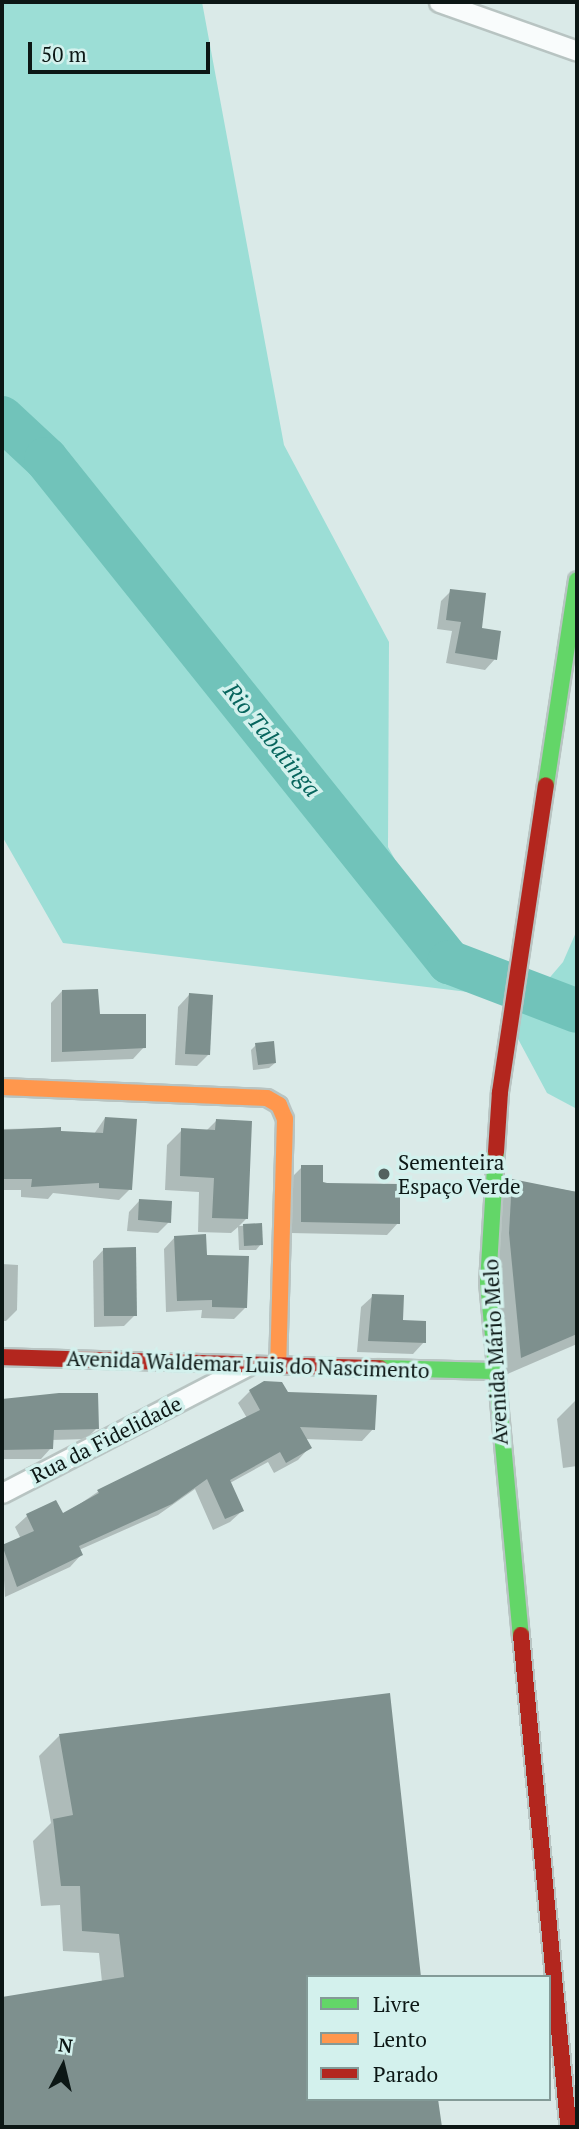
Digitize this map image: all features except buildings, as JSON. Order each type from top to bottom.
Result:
[{"type":"main road","name":"Avenida Mário Melo","points":[[568,2127],[494,1371],[488,1282],[490,1206],[510,1024],[577,580]]},
{"type":"main road","points":[[2,1087],[267,1098],[279,1105],[285,1119],[278,1366]]},
{"type":"main road","name":"Avenida Waldemar Luis do Nascimento","points":[[2,1357],[494,1371]]},
{"type":"street","points":[[439,2],[577,51]]},
{"type":"street","name":"Rua da Fidelidade","points":[[2,1493],[248,1366]]},
{"type":"shaded area","points":[[2,2],[202,2],[284,445],[389,642],[388,847],[468,992],[63,943],[2,836]]},
{"type":"shaded area","points":[[577,930],[577,1109],[547,1093],[510,1024],[563,962]]},
{"type":"waterway","name":"Rio Tabatinga","points":[[2,418],[46,459],[449,962],[577,1011]]},
{"type":"traffic: fast","points":[[546,785],[577,580]]},
{"type":"traffic: fast","points":[[496,1152],[488,1282],[521,1635]]},
{"type":"traffic: fast","points":[[380,1368],[494,1371]]},
{"type":"traffic: slow","points":[[2,1087],[267,1098],[279,1105],[285,1119],[278,1366]]},
{"type":"traffic: jam","points":[[496,1152],[500,1092],[546,785]]},
{"type":"traffic: jam","points":[[2,1357],[380,1368]]},
{"type":"traffic: jam","points":[[521,1635],[568,2127]]},
{"type":"place","name":"Sementeira Espaço Verde","points":[[384,1174]]}]
